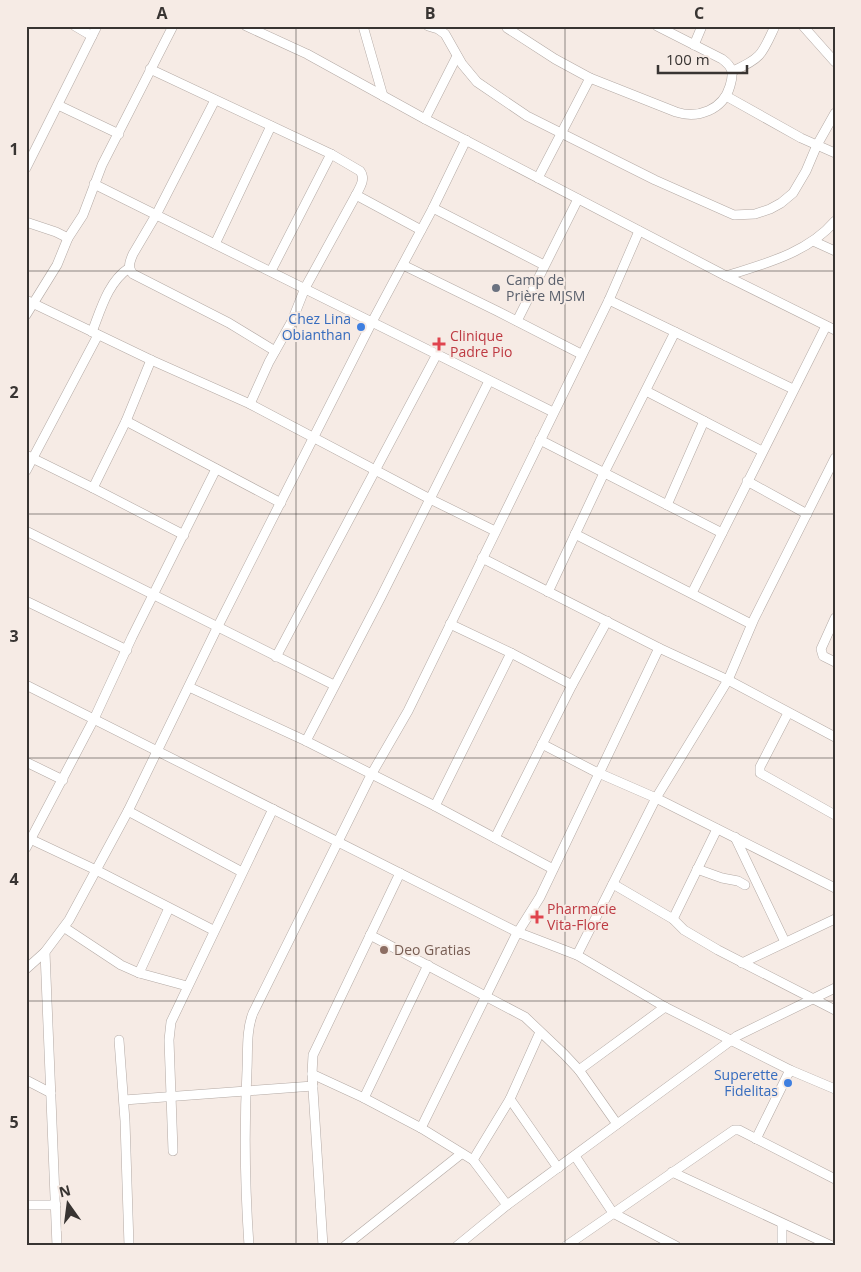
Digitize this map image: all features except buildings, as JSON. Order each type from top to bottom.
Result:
[{"type":"street","points":[[75,26],[92,36]]},
{"type":"street","points":[[26,168],[29,158],[58,105],[97,26]]},
{"type":"street","points":[[26,315],[29,301],[56,266],[68,238],[82,216],[94,184],[173,26]]},
{"type":"street","points":[[246,26],[307,54],[425,119],[639,231],[835,330]]},
{"type":"street","points":[[363,26],[383,96]]},
{"type":"street","points":[[428,26],[438,29],[445,34],[468,73],[477,82],[527,116],[691,197],[734,215],[755,214],[770,208],[796,190],[817,144],[835,113]]},
{"type":"street","points":[[507,28],[549,56],[590,78],[683,114],[700,114],[710,111],[726,96],[733,77],[733,71],[722,59],[658,26]]},
{"type":"street","points":[[694,45],[702,26]]},
{"type":"street","points":[[733,71],[752,62],[761,55],[775,26]]},
{"type":"street","points":[[803,26],[835,62]]},
{"type":"street","points":[[425,119],[457,56]]},
{"type":"street","points":[[150,69],[331,154],[362,173],[362,182],[356,195],[305,288],[292,321],[275,351],[250,404]]},
{"type":"street","points":[[538,178],[590,78]]},
{"type":"street","points":[[726,96],[801,138],[835,153]]},
{"type":"street","points":[[215,100],[156,215],[132,254],[129,268],[132,274],[229,323],[275,351]]},
{"type":"street","points":[[58,105],[118,134]]},
{"type":"street","points":[[216,244],[271,126]]},
{"type":"street","points":[[26,969],[45,952],[65,928],[128,811],[190,687],[217,628],[372,322],[433,208],[466,140]]},
{"type":"street","points":[[271,271],[331,154]]},
{"type":"street","points":[[94,184],[553,412]]},
{"type":"street","points":[[356,195],[420,230]]},
{"type":"street","points":[[517,320],[578,199]]},
{"type":"street","points":[[433,208],[544,265]]},
{"type":"street","points":[[726,276],[785,255],[813,241],[825,233],[835,221]]},
{"type":"street","points":[[26,222],[68,238]]},
{"type":"street","points":[[249,1246],[246,1207],[246,1091],[249,1031],[253,1013],[372,775],[408,710],[609,300],[639,231]]},
{"type":"street","points":[[813,241],[835,251]]},
{"type":"street","points":[[403,265],[517,320],[581,354]]},
{"type":"street","points":[[26,471],[30,457],[95,333],[112,284],[120,274],[129,268]]},
{"type":"street","points":[[609,300],[793,389]]},
{"type":"street","points":[[29,301],[151,360],[250,404],[430,499],[496,531]]},
{"type":"street","points":[[692,593],[826,326]]},
{"type":"street","points":[[548,592],[604,473],[675,332]]},
{"type":"street","points":[[276,657],[437,354]]},
{"type":"street","points":[[93,488],[126,421],[151,360]]},
{"type":"street","points":[[306,741],[381,597],[489,381]]},
{"type":"street","points":[[646,391],[762,452]]},
{"type":"street","points":[[126,421],[280,503]]},
{"type":"street","points":[[667,505],[704,422]]},
{"type":"street","points":[[540,440],[722,533]]},
{"type":"street","points":[[30,457],[184,535]]},
{"type":"street","points":[[577,955],[656,798],[728,680],[752,624],[835,458]]},
{"type":"street","points":[[26,848],[29,838],[63,780],[94,719],[216,469]]},
{"type":"street","points":[[747,481],[807,514]]},
{"type":"street","points":[[26,531],[334,685]]},
{"type":"street","points":[[575,534],[752,624]]},
{"type":"street","points":[[482,558],[659,648],[728,680],[835,737]]},
{"type":"street","points":[[26,602],[127,650]]},
{"type":"street","points":[[835,618],[821,649],[824,656],[835,662]]},
{"type":"street","points":[[495,838],[572,685],[607,622]]},
{"type":"street","points":[[450,624],[572,685]]},
{"type":"street","points":[[421,1128],[518,932],[533,910],[659,648]]},
{"type":"street","points":[[435,806],[511,653]]},
{"type":"street","points":[[26,685],[518,932],[577,955],[665,1007],[790,1070],[835,1089]]},
{"type":"street","points":[[190,687],[306,741],[435,806],[553,869]]},
{"type":"street","points":[[788,713],[760,767],[760,774],[835,814]]},
{"type":"street","points":[[542,744],[656,798],[835,888]]},
{"type":"street","points":[[26,762],[63,780]]},
{"type":"street","points":[[173,1151],[170,1097],[169,1032],[171,1022],[213,930],[273,809]]},
{"type":"street","points":[[128,811],[242,872]]},
{"type":"street","points":[[673,919],[717,829]]},
{"type":"street","points":[[734,837],[785,942]]},
{"type":"street","points":[[29,838],[213,930]]},
{"type":"street","points":[[697,869],[722,878],[738,881],[745,885]]},
{"type":"street","points":[[323,1246],[312,1074],[313,1055],[400,873]]},
{"type":"street","points":[[613,884],[673,919],[684,930],[742,963],[835,1010]]},
{"type":"street","points":[[140,973],[169,908]]},
{"type":"street","points":[[742,963],[835,918]]},
{"type":"street","points":[[65,928],[121,965],[140,973],[187,986]]},
{"type":"street","points":[[370,935],[525,1017],[579,1070],[617,1124]]},
{"type":"street","points":[[45,952],[57,1246]]},
{"type":"street","points":[[364,1098],[428,965]]},
{"type":"street","points":[[458,1246],[507,1205],[732,1040],[835,988]]},
{"type":"street","points":[[579,1070],[665,1007]]},
{"type":"street","points":[[473,1160],[510,1099],[540,1032]]},
{"type":"street","points":[[119,1040],[124,1100],[128,1246]]},
{"type":"street","points":[[756,1139],[790,1070]]},
{"type":"street","points":[[312,1074],[364,1098],[421,1128],[473,1160],[507,1205]]},
{"type":"street","points":[[26,1080],[50,1093]]},
{"type":"street","points":[[124,1100],[313,1086]]},
{"type":"street","points":[[510,1099],[558,1168]]},
{"type":"street","points":[[566,1246],[734,1130],[739,1130],[835,1179]]},
{"type":"street","points":[[345,1246],[461,1154]]},
{"type":"street","points":[[575,1156],[613,1213],[676,1246]]},
{"type":"street","points":[[672,1172],[832,1246]]},
{"type":"street","points":[[26,1205],[56,1204]]},
{"type":"street","points":[[782,1224],[782,1246]]},
{"type":"place","name":"Camp de Prière MJSM","points":[[496,288]]},
{"type":"place","name":"Chez Lina Obianthan","points":[[361,327]]},
{"type":"place","name":"Clinique Padre Pio","points":[[439,344]]},
{"type":"place","name":"Pharmacie Vita-Flore","points":[[537,917]]},
{"type":"place","name":"Deo Gratias","points":[[384,950]]},
{"type":"place","name":"Superette Fidelitas","points":[[788,1083]]}]
